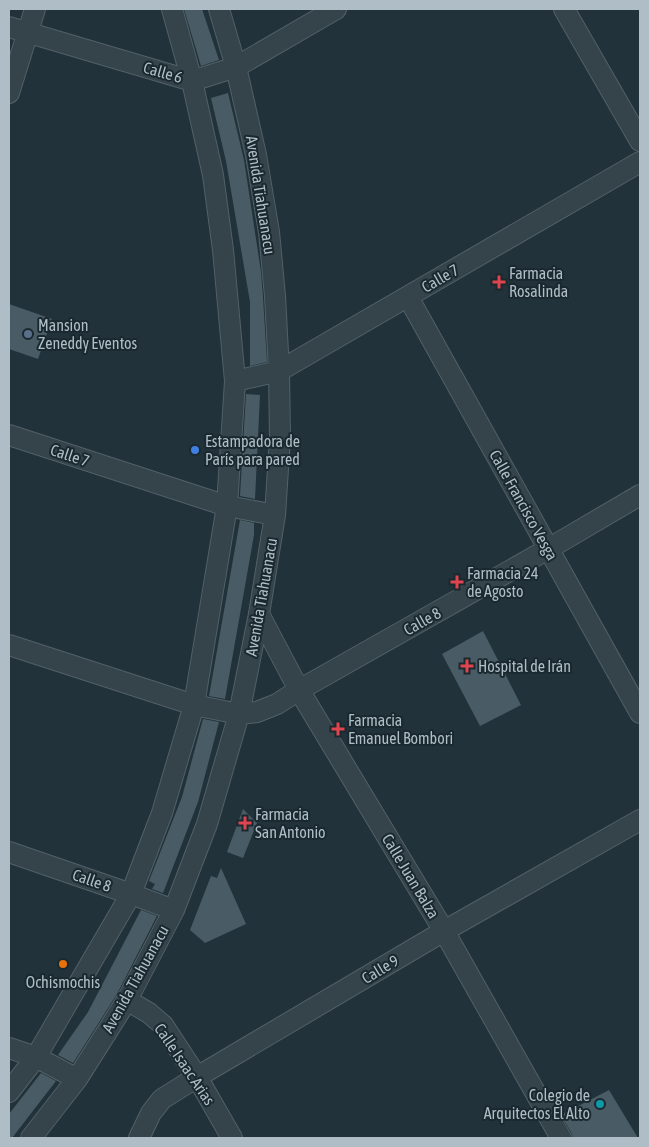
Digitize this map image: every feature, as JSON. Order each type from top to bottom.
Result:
[{"type":"street","points":[[9,93],[35,9]]},
{"type":"street","points":[[9,1092],[36,1057],[132,894],[162,813],[194,705],[227,506],[235,381],[223,250],[213,175],[192,81],[172,9]]},
{"type":"street","name":"Avenida Tiahuanacu","points":[[30,1138],[77,1078],[127,1000],[174,910],[207,824],[239,714],[259,614],[275,515],[280,438],[275,296],[269,232],[256,154],[236,67],[219,9]]},
{"type":"street","name":"Calle 6","points":[[9,26],[192,81],[236,67],[336,9]]},
{"type":"street","points":[[564,9],[640,141]]},
{"type":"street","name":"Calle 7","points":[[235,381],[279,371],[640,162]]},
{"type":"street","name":"Calle Francisco Vesga","points":[[408,297],[640,713]]},
{"type":"street","name":"Calle 7","points":[[9,435],[227,506],[275,515]]},
{"type":"street","name":"Calle 8","points":[[9,644],[194,705],[239,714],[257,712],[277,704],[640,495]]},
{"type":"street","name":"Calle Juan Balza","points":[[259,614],[299,690],[444,931],[561,1138]]},
{"type":"street","name":"Calle 9","points":[[139,1138],[151,1113],[162,1099],[444,931],[640,820]]},
{"type":"street","name":"Calle 8","points":[[9,852],[174,910]]},
{"type":"street","name":"Calle Isaac Arias","points":[[127,1000],[149,1012],[163,1026],[197,1077],[232,1138]]},
{"type":"street","points":[[9,1048],[36,1057],[77,1078]]},
{"type":"building","points":[[184,9],[202,9],[219,60],[201,66]]},
{"type":"building","points":[[228,93],[244,160],[261,272],[267,362],[250,366],[250,302],[226,161],[211,98]]},
{"type":"building","name":"Mansion Zeneddy Eventos","points":[[9,304],[52,319],[38,359],[9,349]]},
{"type":"building","points":[[246,394],[260,395],[255,499],[240,496]]},
{"type":"building","points":[[240,520],[254,523],[254,535],[225,699],[209,696]]},
{"type":"building","points":[[483,631],[521,705],[480,726],[442,654]]},
{"type":"building","points":[[203,719],[219,722],[198,802],[163,893],[152,889],[155,884],[149,881],[182,797]]},
{"type":"building","points":[[243,809],[257,823],[243,858],[227,852]]},
{"type":"building","points":[[221,868],[246,924],[205,943],[190,930],[211,876],[217,878]]},
{"type":"building","points":[[141,910],[157,916],[117,994],[73,1063],[58,1055],[88,1012]]},
{"type":"building","points":[[41,1073],[56,1081],[12,1138],[9,1138],[9,1114]]},
{"type":"building","name":"Colegio de Arquitectos El Alto","points":[[609,1090],[638,1138],[573,1138],[561,1115]]},
{"type":"place","name":"Farmacia Rosalinda","points":[[499,282]]},
{"type":"place","name":"Mansion Zeneddy Eventos","points":[[28,334]]},
{"type":"place","name":"Estampadora de París para pared","points":[[195,450]]},
{"type":"place","name":"Farmacia 24 de Agosto","points":[[457,582]]},
{"type":"place","name":"Hospital de Irán","points":[[467,666]]},
{"type":"place","name":"Farmacia Emanuel Bombori","points":[[338,729]]},
{"type":"place","name":"Farmacia San Antonio","points":[[245,823]]},
{"type":"place","name":"Ochismochis","points":[[63,964]]},
{"type":"place","name":"Colegio de Arquitectos El Alto","points":[[600,1104]]}]
